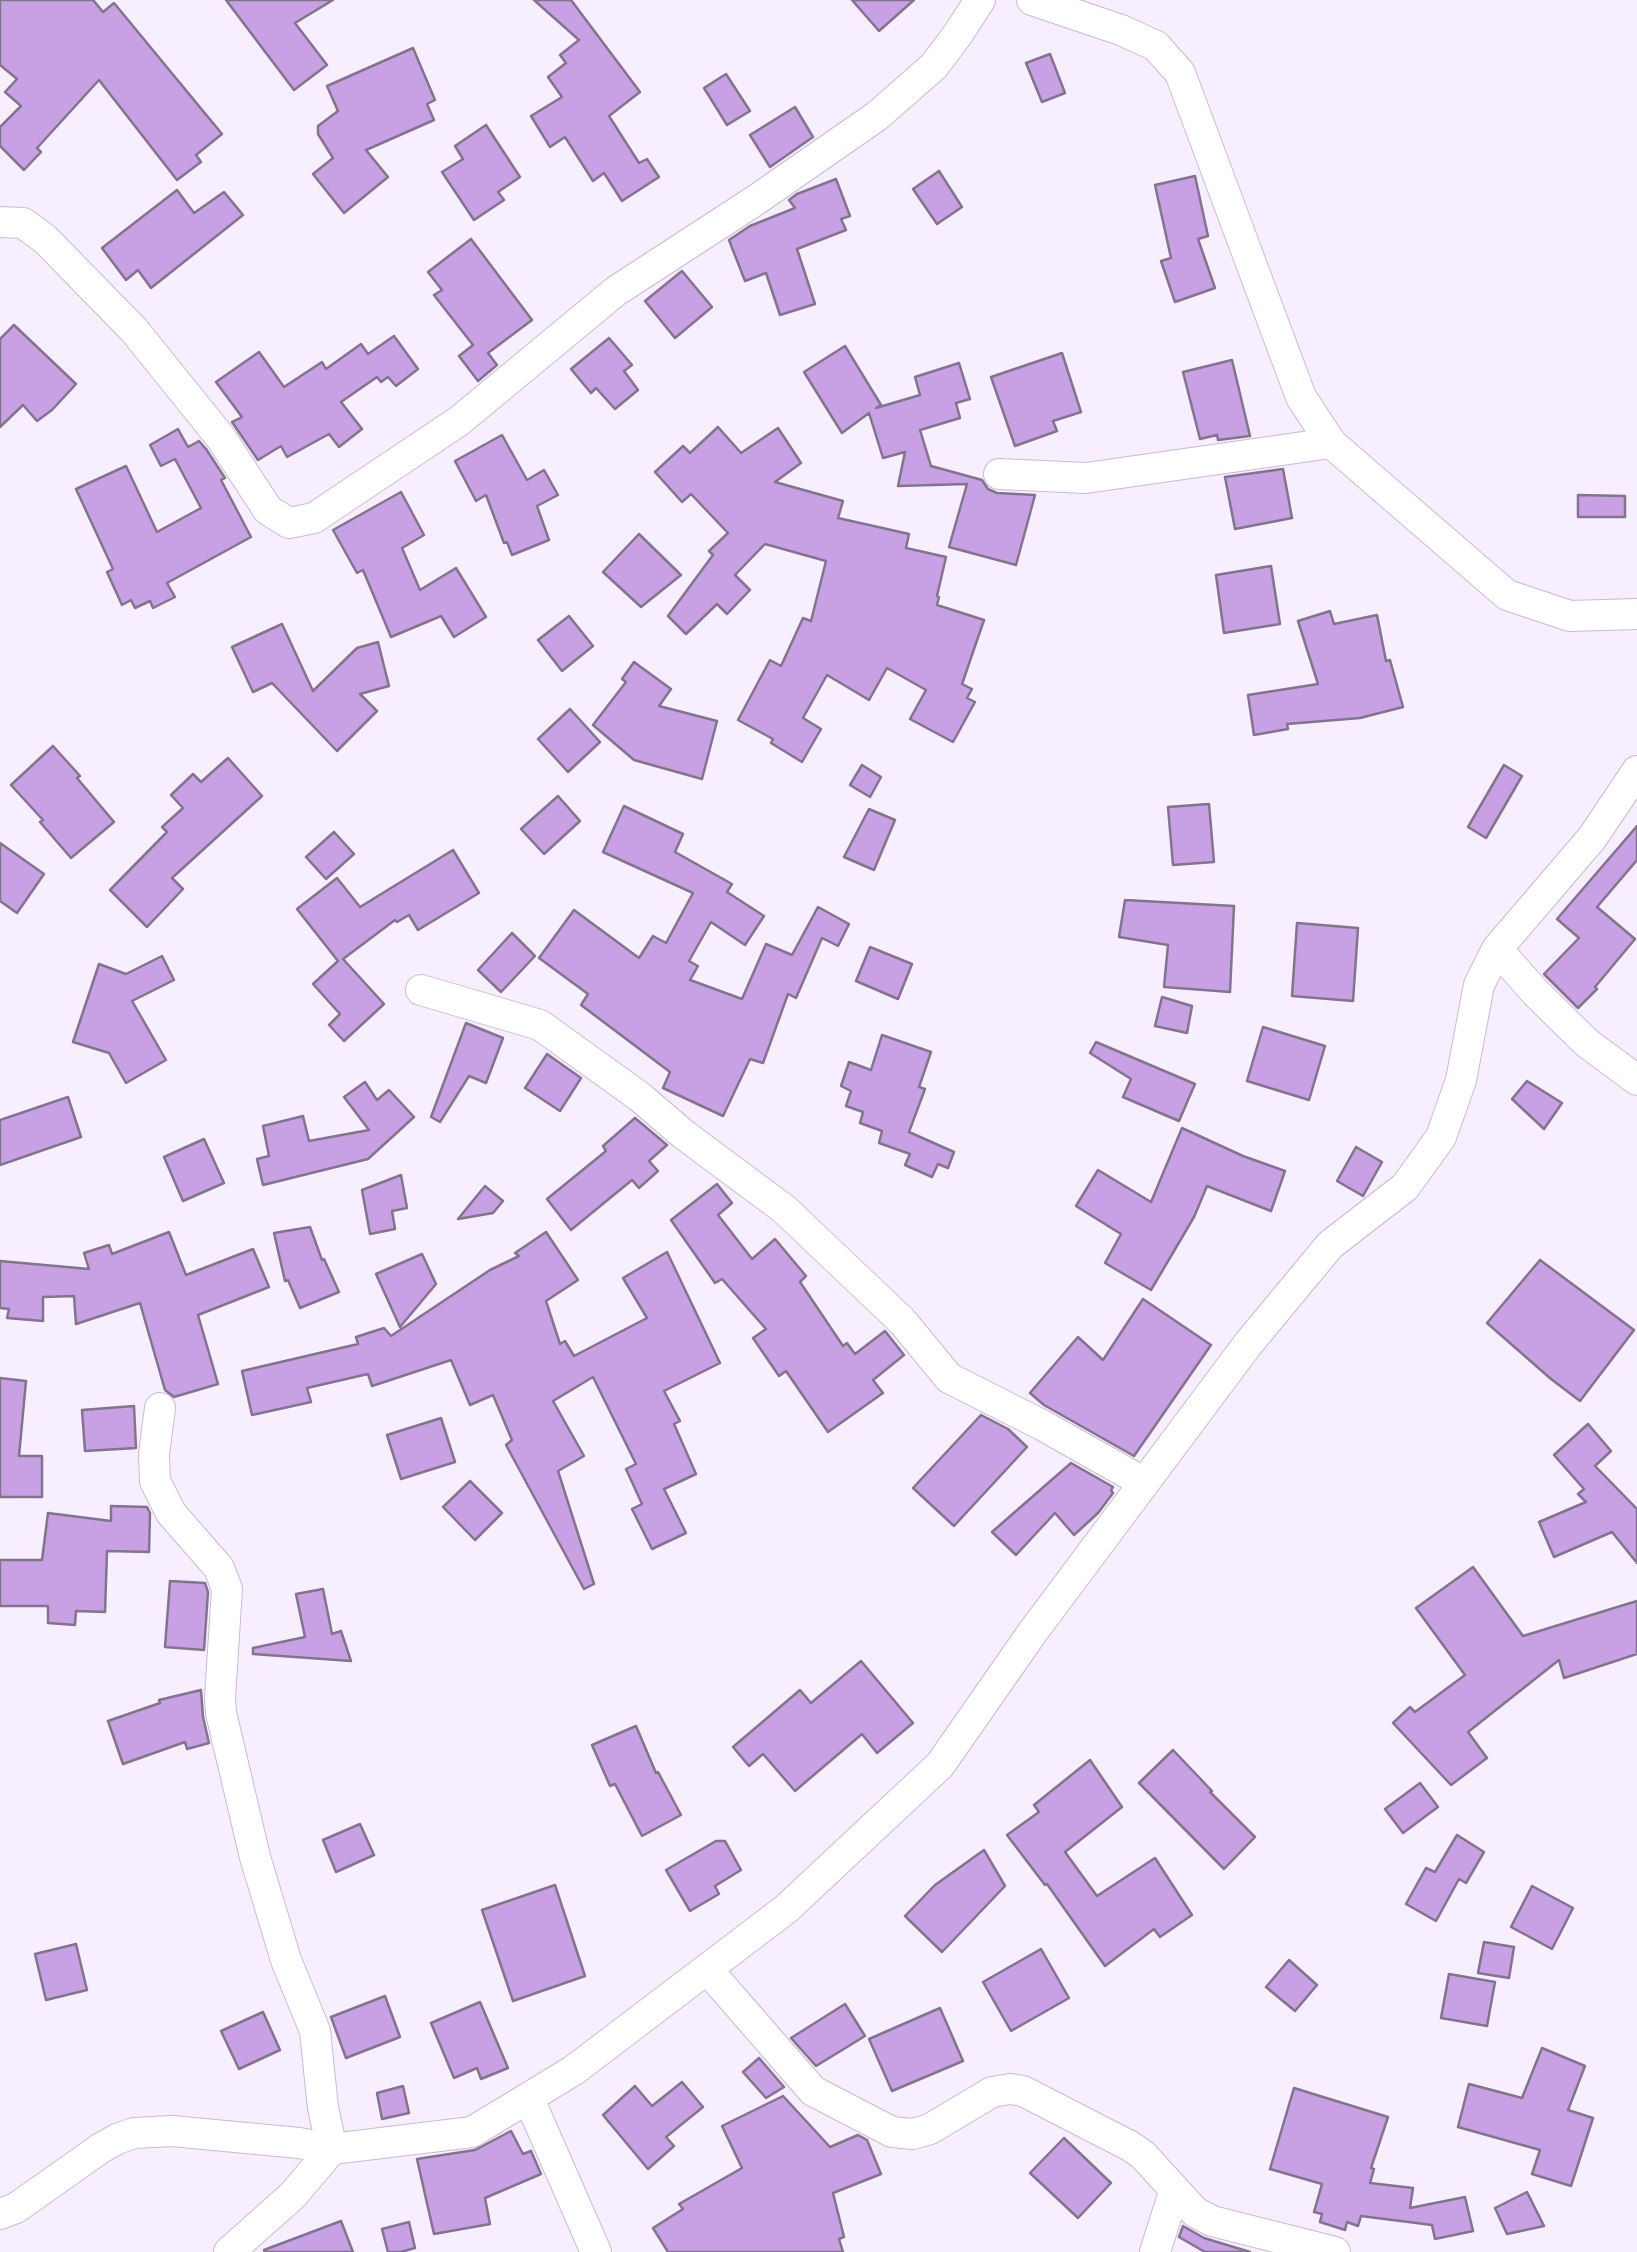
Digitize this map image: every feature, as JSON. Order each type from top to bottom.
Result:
[{"type":"street","points":[[0,222],[23,223],[45,239],[134,330],[221,438],[268,510],[289,523],[314,518],[459,421],[616,291],[878,116],[934,66],[980,0]]},
{"type":"street","points":[[1032,0],[1156,46],[1180,74],[1301,396],[1331,443],[1507,594],[1570,616],[1637,614]]},
{"type":"street","points":[[999,474],[1086,478],[1331,443]]},
{"type":"street","points":[[0,2214],[16,2208],[101,2148],[134,2134],[172,2132],[299,2142],[332,2149],[472,2132],[574,2070],[786,1908],[940,1765],[1032,1633],[1248,1344],[1330,1245],[1405,1187],[1441,1137],[1460,1080],[1479,985],[1497,949],[1592,838],[1637,771]]},
{"type":"street","points":[[1497,949],[1587,1043],[1637,1080]]},
{"type":"street","points":[[422,990],[540,1025],[640,1097],[784,1210],[902,1321],[950,1378],[1143,1482]]},
{"type":"street","points":[[160,1408],[155,1481],[172,1512],[219,1568],[226,1589],[221,1713],[286,1960],[315,2030],[323,2108],[332,2149]]},
{"type":"street","points":[[706,1969],[813,2091],[892,2132],[913,2134],[930,2129],[992,2092],[1023,2091],[1143,2155],[1194,2212],[1212,2221],[1336,2252]]},
{"type":"street","points":[[530,2099],[596,2252]]},
{"type":"street","points":[[229,2252],[293,2195],[332,2149]]},
{"type":"street","points":[[1156,2252],[1174,2192]]},
{"type":"building","points":[[0,0],[93,0],[103,12],[114,3],[222,134],[196,155],[201,162],[177,180],[99,80],[37,148],[41,152],[24,170],[0,146],[0,127],[21,106],[5,92],[17,79],[0,65]]},
{"type":"building","points":[[226,0],[333,0],[295,23],[327,65],[294,90]]},
{"type":"building","points":[[534,0],[571,0],[640,92],[609,116],[639,163],[647,159],[659,177],[622,201],[604,173],[593,181],[565,137],[550,147],[531,116],[562,97],[548,77],[566,63],[560,55],[579,40]]},
{"type":"building","points":[[852,0],[914,0],[879,31]]},
{"type":"building","points":[[413,48],[435,100],[427,104],[434,120],[366,150],[388,177],[344,213],[313,174],[333,158],[318,134],[318,126],[338,111],[327,86]]},
{"type":"building","points":[[1050,54],[1065,93],[1042,102],[1026,63]]},
{"type":"building","points":[[726,74],[750,111],[727,125],[704,88]]},
{"type":"building","points":[[795,107],[813,137],[770,167],[750,135]]},
{"type":"building","points":[[486,125],[520,177],[498,192],[504,200],[474,220],[442,172],[463,159],[455,146]]},
{"type":"building","points":[[939,171],[962,207],[937,224],[913,189]]},
{"type":"building","points":[[1195,176],[1208,236],[1198,239],[1215,288],[1175,302],[1161,261],[1171,258],[1155,185]]},
{"type":"building","points":[[836,179],[850,216],[841,219],[846,230],[797,249],[815,304],[780,315],[766,273],[745,281],[729,240],[750,226],[795,208],[789,200],[797,194]]},
{"type":"building","points":[[177,190],[194,213],[224,192],[243,215],[151,288],[138,270],[126,280],[102,248]]},
{"type":"building","points":[[471,239],[532,320],[488,353],[497,365],[478,381],[459,356],[473,345],[434,295],[442,290],[428,272]]},
{"type":"building","points":[[682,271],[712,307],[675,338],[645,301]]},
{"type":"building","points":[[14,325],[76,384],[37,421],[23,405],[0,427],[0,339]]},
{"type":"building","points":[[394,336],[418,369],[396,386],[388,377],[381,382],[377,377],[341,402],[362,429],[339,447],[329,434],[287,457],[281,446],[258,460],[232,422],[242,417],[216,382],[259,352],[284,387],[322,362],[326,369],[361,344],[368,354]]},
{"type":"building","points":[[609,338],[632,365],[624,371],[638,390],[615,409],[596,388],[591,393],[571,369]]},
{"type":"building","points":[[845,346],[881,405],[876,408],[920,395],[915,377],[959,363],[970,399],[956,403],[960,418],[920,430],[931,466],[982,480],[997,493],[1035,495],[1016,565],[949,547],[967,484],[898,486],[905,452],[883,458],[869,413],[842,433],[804,372]]},
{"type":"building","points":[[1062,353],[1081,412],[1053,421],[1057,431],[1015,446],[991,377]]},
{"type":"building","points":[[1232,360],[1250,436],[1200,439],[1183,372]]},
{"type":"building","points":[[718,427],[741,453],[778,428],[801,463],[775,482],[843,501],[838,518],[909,534],[906,548],[946,557],[937,605],[984,620],[962,684],[972,689],[967,698],[975,702],[953,742],[910,719],[926,690],[887,668],[869,700],[827,675],[803,718],[821,729],[802,762],[771,743],[773,739],[738,720],[770,660],[781,666],[803,618],[811,621],[826,561],[765,544],[735,575],[750,590],[727,614],[717,604],[686,634],[668,616],[713,555],[709,551],[728,533],[691,494],[682,502],[655,472],[683,446],[690,453]]},
{"type":"building","points":[[178,429],[188,447],[199,441],[206,449],[225,478],[221,480],[251,537],[167,583],[175,597],[153,608],[150,601],[135,608],[131,600],[122,605],[107,572],[113,569],[76,489],[126,466],[157,532],[201,508],[175,459],[161,466],[150,445]]},
{"type":"building","points":[[502,435],[527,480],[544,470],[558,495],[537,506],[549,540],[512,555],[486,495],[476,501],[455,461]]},
{"type":"building","points":[[1283,469],[1292,518],[1235,529],[1225,477]]},
{"type":"building","points":[[401,492],[424,535],[402,548],[420,590],[456,568],[486,617],[454,637],[441,616],[391,637],[363,570],[357,573],[333,530]]},
{"type":"building","points":[[1578,495],[1625,496],[1625,517],[1578,517]]},
{"type":"building","points":[[639,534],[681,575],[641,607],[603,572]]},
{"type":"building","points":[[1271,566],[1280,624],[1224,633],[1216,575]]},
{"type":"building","points":[[1330,611],[1334,624],[1377,615],[1386,661],[1390,660],[1403,707],[1360,718],[1287,724],[1288,729],[1254,735],[1248,695],[1318,684],[1298,621]]},
{"type":"building","points":[[569,616],[593,646],[562,671],[538,640]]},
{"type":"building","points":[[282,624],[313,691],[357,648],[378,642],[389,686],[360,694],[377,711],[337,751],[272,683],[253,692],[232,647]]},
{"type":"building","points":[[634,662],[671,689],[659,706],[717,721],[702,779],[634,760],[593,725],[626,682],[622,679]]},
{"type":"building","points":[[570,709],[600,742],[568,772],[538,739]]},
{"type":"building","points":[[53,746],[114,822],[71,858],[11,785]]},
{"type":"building","points":[[228,758],[262,796],[172,878],[183,889],[147,927],[110,890],[167,832],[162,827],[183,808],[171,795],[193,774],[201,782]]},
{"type":"building","points":[[862,765],[881,777],[870,797],[850,785]]},
{"type":"building","points":[[1504,765],[1522,776],[1486,838],[1468,827]]},
{"type":"building","points":[[558,796],[580,821],[544,854],[521,829]]},
{"type":"building","points":[[1209,804],[1214,862],[1173,865],[1168,807]]},
{"type":"building","points":[[624,806],[683,834],[675,852],[732,884],[727,892],[764,916],[745,945],[711,922],[689,961],[698,966],[690,980],[742,999],[766,944],[792,955],[818,907],[849,924],[838,946],[822,938],[796,998],[788,994],[763,1063],[750,1059],[723,1116],[663,1088],[670,1072],[581,1005],[588,994],[539,958],[574,910],[639,958],[653,936],[666,943],[693,893],[603,852]]},
{"type":"building","points":[[869,809],[895,820],[874,870],[844,857]]},
{"type":"building","points":[[1637,826],[1637,860],[1597,907],[1635,939],[1578,1008],[1544,974],[1579,938],[1557,919]]},
{"type":"building","points":[[334,832],[354,854],[326,879],[306,857]]},
{"type":"building","points":[[0,843],[44,874],[17,913],[0,901]]},
{"type":"building","points":[[453,850],[479,893],[418,930],[409,915],[395,920],[343,959],[384,1004],[344,1041],[329,1025],[340,1014],[313,984],[338,961],[297,909],[337,878],[360,907]]},
{"type":"building","points":[[1125,900],[1234,906],[1230,992],[1164,987],[1168,945],[1119,937]]},
{"type":"building","points":[[1297,923],[1358,928],[1353,1001],[1292,996]]},
{"type":"building","points":[[512,933],[535,956],[501,992],[478,970]]},
{"type":"building","points":[[870,947],[912,964],[898,999],[856,981]]},
{"type":"building","points":[[162,956],[174,980],[132,1001],[166,1060],[126,1083],[109,1053],[73,1042],[99,964],[126,974]]},
{"type":"building","points":[[1162,997],[1192,1006],[1187,1033],[1155,1026]]},
{"type":"building","points":[[466,1023],[503,1038],[486,1083],[469,1076],[440,1122],[431,1117]]},
{"type":"building","points":[[1263,1027],[1325,1046],[1309,1100],[1247,1081]]},
{"type":"building","points":[[882,1035],[931,1052],[919,1087],[925,1089],[909,1132],[954,1152],[948,1168],[938,1164],[932,1177],[905,1165],[910,1154],[879,1143],[882,1131],[860,1123],[863,1112],[846,1106],[851,1091],[841,1086],[849,1062],[871,1070]]},
{"type":"building","points":[[1096,1042],[1195,1084],[1179,1121],[1123,1097],[1131,1079],[1090,1053]]},
{"type":"building","points":[[547,1054],[581,1078],[560,1111],[525,1088]]},
{"type":"building","points":[[1527,1081],[1562,1103],[1544,1129],[1512,1099]]},
{"type":"building","points":[[365,1082],[377,1100],[389,1090],[414,1117],[368,1159],[263,1185],[257,1159],[269,1156],[263,1126],[303,1116],[309,1141],[369,1130],[344,1097]]},
{"type":"building","points":[[68,1097],[81,1137],[0,1165],[0,1120]]},
{"type":"building","points":[[635,1118],[667,1145],[649,1161],[658,1171],[639,1188],[632,1180],[571,1230],[547,1199],[606,1151],[603,1146]]},
{"type":"building","points":[[1182,1128],[1285,1171],[1271,1211],[1207,1186],[1194,1217],[1151,1290],[1105,1263],[1121,1234],[1076,1206],[1098,1170],[1151,1202]]},
{"type":"building","points":[[204,1139],[224,1183],[183,1201],[164,1157]]},
{"type":"building","points":[[1356,1147],[1382,1162],[1363,1196],[1337,1181]]},
{"type":"building","points":[[401,1175],[407,1208],[392,1211],[395,1229],[370,1234],[362,1190]]},
{"type":"building","points":[[717,1184],[732,1203],[718,1215],[752,1259],[775,1239],[806,1276],[800,1282],[843,1346],[847,1343],[855,1354],[885,1331],[904,1355],[873,1380],[883,1393],[828,1432],[786,1371],[779,1376],[753,1338],[766,1329],[722,1279],[715,1283],[671,1220]]},
{"type":"building","points":[[485,1186],[503,1201],[493,1213],[458,1219]]},
{"type":"building","points":[[310,1227],[339,1292],[300,1308],[288,1280],[285,1281],[274,1233]]},
{"type":"building","points":[[169,1232],[186,1275],[253,1249],[269,1287],[198,1315],[218,1384],[174,1397],[165,1390],[140,1303],[76,1324],[74,1296],[43,1297],[43,1321],[7,1318],[9,1309],[0,1308],[0,1261],[89,1269],[84,1253],[109,1245],[112,1254]]},
{"type":"building","points":[[546,1232],[578,1280],[546,1301],[560,1344],[565,1341],[574,1356],[647,1318],[623,1278],[667,1252],[720,1363],[664,1391],[680,1421],[674,1424],[696,1474],[664,1489],[686,1533],[652,1549],[632,1509],[642,1504],[626,1469],[636,1464],[593,1377],[553,1401],[584,1456],[558,1471],[594,1584],[584,1589],[506,1445],[512,1440],[493,1395],[470,1405],[451,1360],[372,1386],[368,1374],[307,1388],[311,1402],[252,1415],[242,1371],[358,1344],[356,1337],[384,1328],[391,1336],[490,1270],[519,1256],[515,1253]]},
{"type":"building","points":[[422,1254],[436,1284],[400,1327],[376,1274]]},
{"type":"building","points":[[1540,1260],[1634,1330],[1580,1401],[1487,1323]]},
{"type":"building","points":[[1143,1299],[1211,1345],[1134,1456],[1044,1405],[1030,1393],[1078,1337],[1103,1360]]},
{"type":"building","points":[[0,1378],[26,1381],[19,1456],[42,1456],[42,1497],[0,1497]]},
{"type":"building","points":[[134,1406],[136,1448],[85,1451],[82,1410]]},
{"type":"building","points":[[981,1415],[1008,1429],[1027,1447],[954,1526],[913,1488]]},
{"type":"building","points":[[441,1418],[455,1462],[401,1479],[387,1435]]},
{"type":"building","points":[[1588,1424],[1611,1451],[1595,1466],[1637,1509],[1637,1563],[1612,1532],[1554,1557],[1539,1522],[1586,1502],[1578,1494],[1584,1489],[1554,1455]]},
{"type":"building","points":[[1071,1463],[1113,1487],[1113,1493],[1074,1535],[1055,1513],[1016,1555],[992,1532]]},
{"type":"building","points":[[470,1481],[502,1513],[475,1540],[443,1507]]},
{"type":"building","points":[[111,1506],[147,1507],[149,1552],[107,1551],[105,1612],[76,1611],[75,1625],[48,1623],[48,1606],[0,1606],[0,1560],[42,1560],[48,1513],[111,1521]]},
{"type":"building","points":[[1473,1567],[1523,1636],[1637,1601],[1637,1654],[1564,1678],[1559,1660],[1468,1732],[1487,1758],[1451,1785],[1393,1723],[1410,1707],[1415,1712],[1465,1675],[1416,1608]]},
{"type":"building","points":[[170,1581],[205,1583],[208,1592],[204,1650],[165,1647]]},
{"type":"building","points":[[323,1589],[332,1634],[341,1631],[351,1661],[253,1654],[253,1648],[305,1637],[296,1594]]},
{"type":"building","points":[[861,1661],[913,1723],[877,1753],[862,1734],[795,1791],[763,1754],[749,1766],[733,1747],[800,1690],[811,1703]]},
{"type":"building","points":[[201,1690],[209,1743],[187,1749],[185,1742],[123,1764],[108,1721],[160,1703],[159,1700]]},
{"type":"building","points":[[636,1726],[656,1773],[681,1815],[642,1836],[615,1784],[610,1786],[592,1745]]},
{"type":"building","points":[[1173,1750],[1255,1837],[1224,1869],[1139,1783]]},
{"type":"building","points":[[1090,1760],[1122,1807],[1065,1852],[1097,1896],[1155,1858],[1192,1915],[1160,1937],[1154,1929],[1105,1966],[1007,1835],[1039,1812],[1034,1805]]},
{"type":"building","points":[[1420,1783],[1438,1807],[1403,1833],[1385,1809]]},
{"type":"building","points":[[360,1824],[374,1855],[336,1872],[323,1840]]},
{"type":"building","points":[[1457,1835],[1484,1852],[1466,1883],[1459,1879],[1436,1921],[1406,1904],[1426,1868],[1435,1872]]},
{"type":"building","points":[[716,1841],[725,1841],[741,1870],[715,1886],[719,1894],[690,1911],[666,1870]]},
{"type":"building","points":[[984,1850],[1005,1886],[942,1952],[905,1916],[935,1885]]},
{"type":"building","points":[[555,1885],[585,1976],[513,2001],[482,1910]]},
{"type":"building","points":[[1532,1886],[1573,1908],[1552,1949],[1511,1927]]},
{"type":"building","points":[[1484,1942],[1514,1947],[1509,1978],[1478,1973]]},
{"type":"building","points":[[76,1944],[87,1990],[46,2000],[35,1954]]},
{"type":"building","points":[[1041,1949],[1069,1998],[1011,2031],[983,1982]]},
{"type":"building","points":[[1289,1960],[1317,1985],[1295,2011],[1266,1987]]},
{"type":"building","points":[[1449,1974],[1495,1982],[1487,2026],[1441,2018]]},
{"type":"building","points":[[385,1996],[400,2037],[346,2058],[331,2017]]},
{"type":"building","points":[[480,2002],[508,2068],[481,2079],[477,2068],[454,2078],[431,2023]]},
{"type":"building","points":[[845,2004],[865,2036],[816,2066],[791,2038]]},
{"type":"building","points":[[940,2008],[963,2061],[892,2091],[869,2039]]},
{"type":"building","points":[[263,2012],[280,2050],[239,2069],[221,2031]]},
{"type":"building","points":[[1542,2048],[1585,2066],[1568,2110],[1593,2118],[1571,2186],[1532,2174],[1540,2150],[1458,2127],[1469,2084],[1522,2098]]},
{"type":"building","points":[[759,2058],[784,2087],[766,2098],[743,2072]]},
{"type":"building","points":[[682,2082],[703,2107],[666,2137],[674,2146],[648,2169],[603,2115],[635,2086],[652,2106]]},
{"type":"building","points":[[403,2086],[409,2113],[382,2119],[377,2093]]},
{"type":"building","points":[[1294,2088],[1388,2117],[1370,2183],[1413,2188],[1410,2208],[1465,2197],[1473,2231],[1435,2239],[1432,2225],[1361,2216],[1358,2226],[1347,2222],[1345,2230],[1320,2222],[1322,2214],[1314,2212],[1322,2184],[1270,2169]]},
{"type":"building","points":[[783,2096],[830,2147],[858,2135],[867,2140],[881,2174],[833,2193],[844,2237],[839,2239],[843,2252],[668,2252],[653,2228],[683,2209],[679,2204],[742,2168],[722,2126]]},
{"type":"building","points":[[511,2131],[523,2154],[531,2151],[541,2174],[485,2198],[490,2224],[434,2234],[417,2159],[475,2150]]},
{"type":"building","points":[[1064,2138],[1111,2183],[1078,2218],[1030,2173]]},
{"type":"building","points":[[1527,2192],[1544,2226],[1507,2234],[1495,2208]]},
{"type":"building","points":[[341,2221],[353,2252],[264,2250]]},
{"type":"building","points":[[409,2222],[415,2248],[388,2252],[382,2229]]},
{"type":"building","points":[[1183,2226],[1204,2238],[1250,2252],[1205,2252],[1179,2237]]}]
